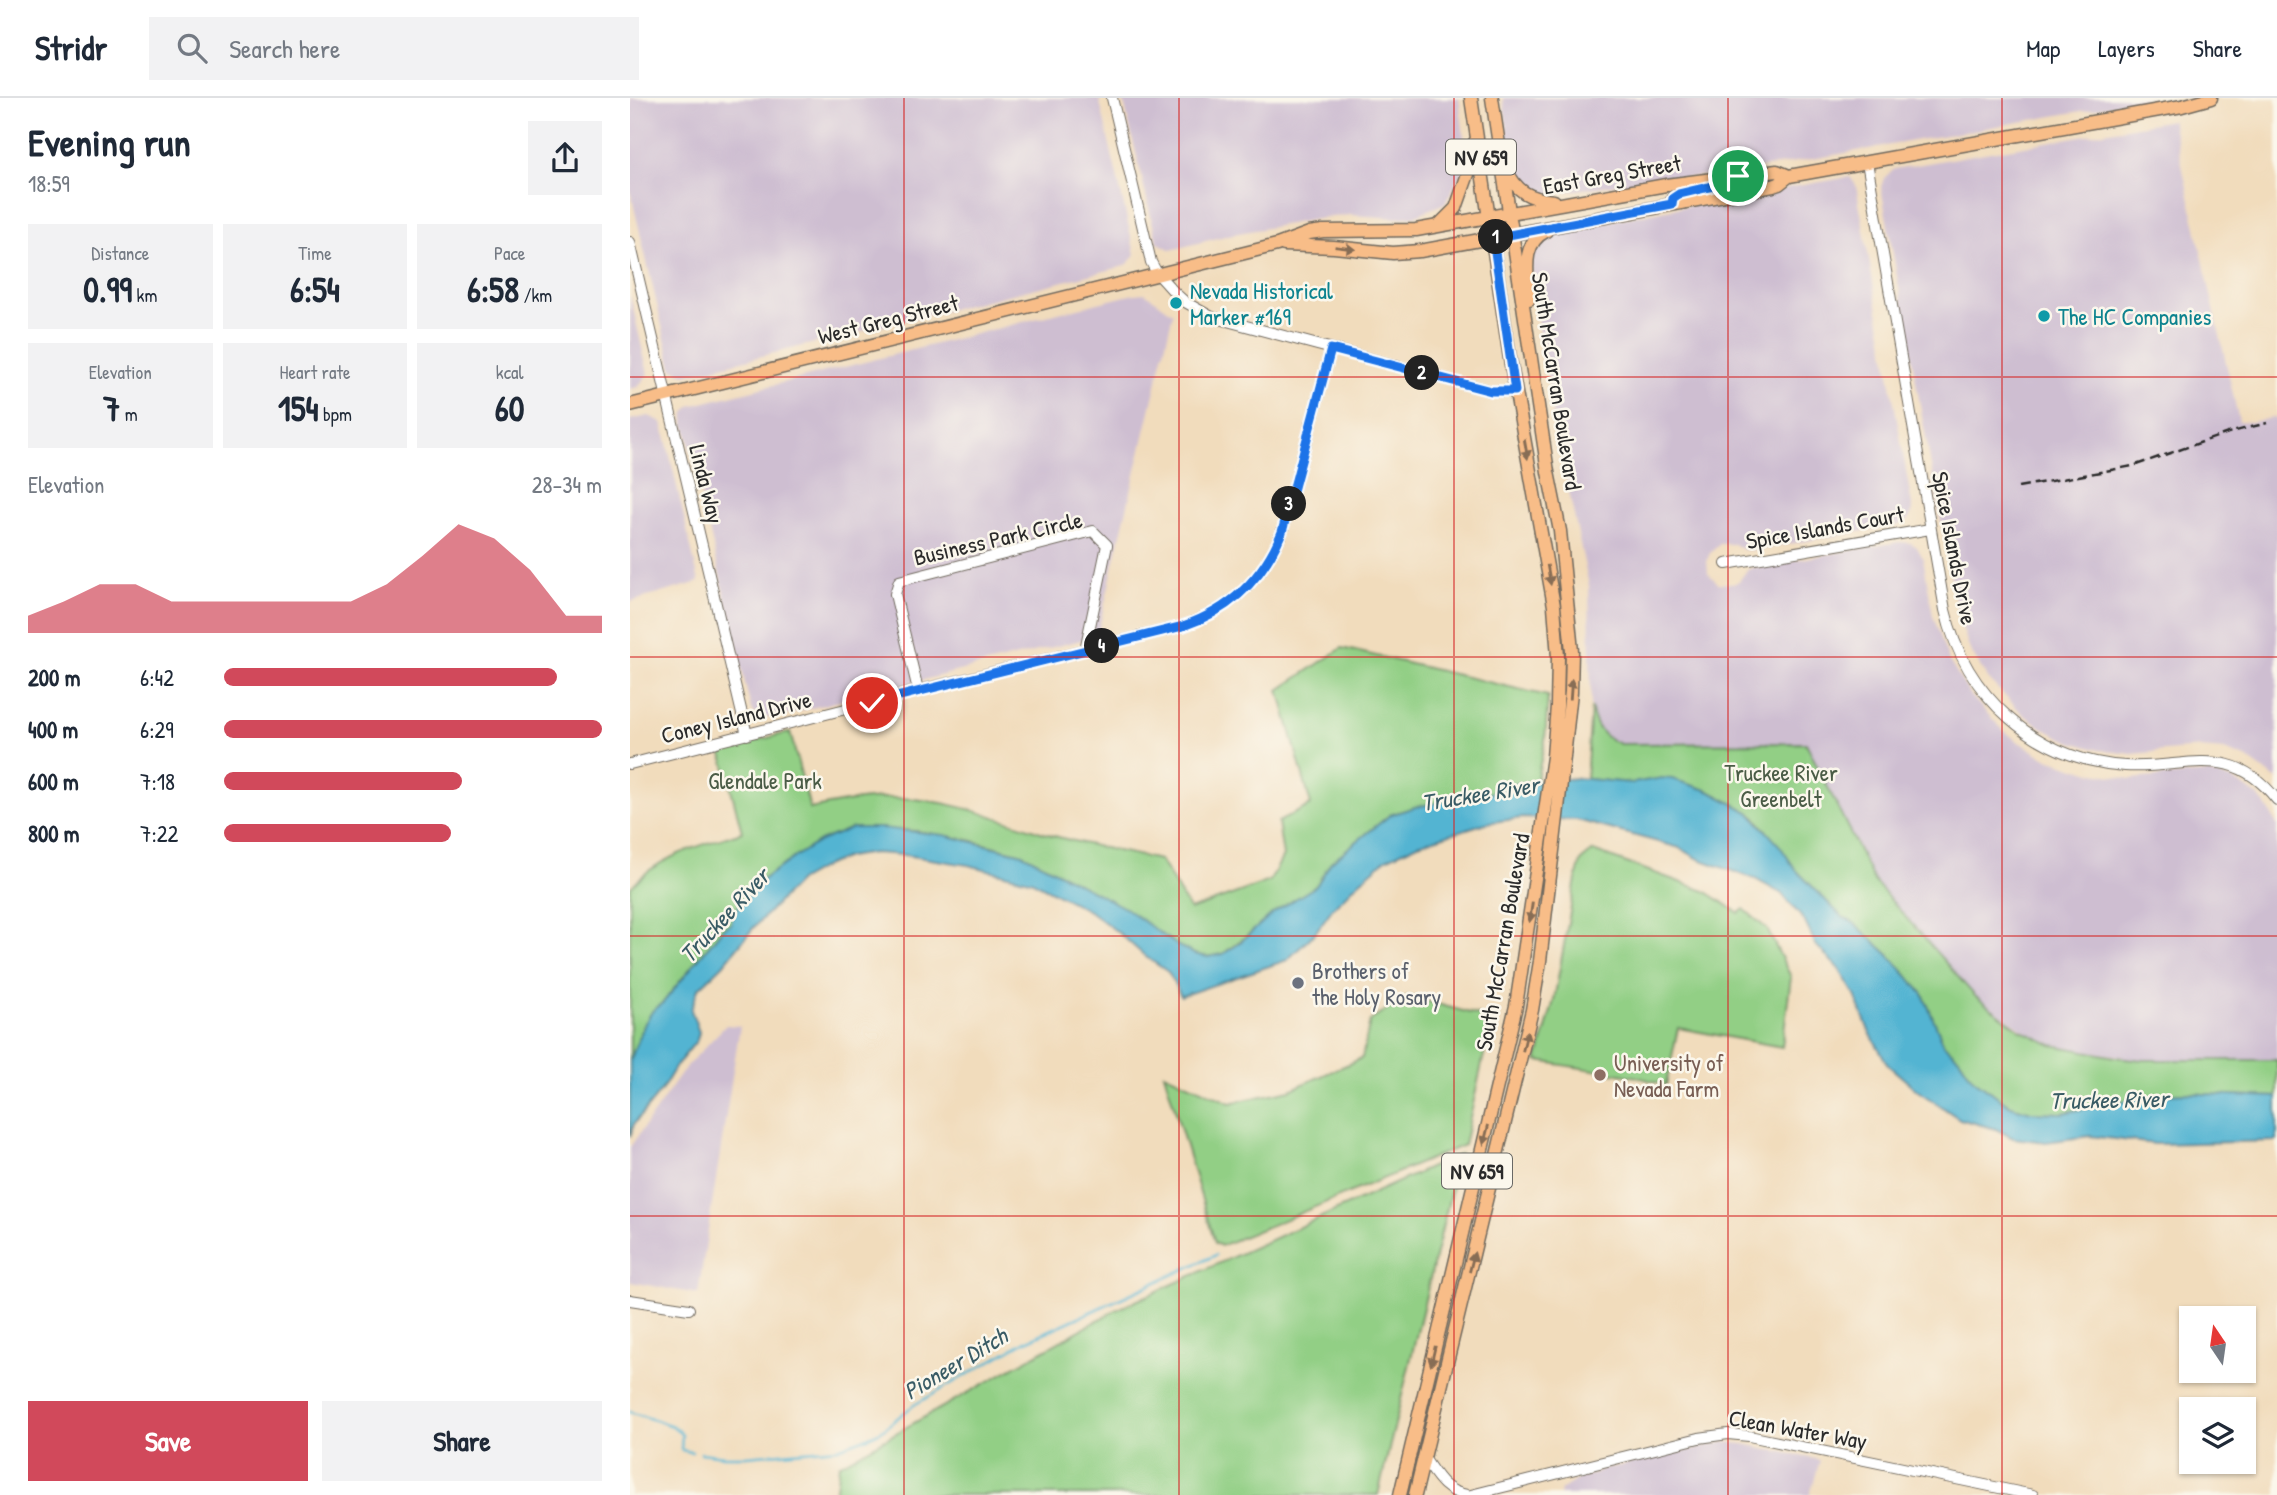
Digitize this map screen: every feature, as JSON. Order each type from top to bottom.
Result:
[{"type":"main road","name":"South McCarran Boulevard","points":[[1471,98],[1515,391],[1555,606],[1558,757]]},
{"type":"main road","name":"South McCarran Boulevard","points":[[1415,1495],[1519,1066],[1540,961],[1547,845],[1558,757],[1571,692],[1570,617],[1560,531],[1532,369],[1492,98]]},
{"type":"main road","name":"East Greg Street","points":[[1277,245],[1393,253],[1419,251],[1773,186],[1789,176],[2182,106],[2211,98]]},
{"type":"main road","points":[[1438,226],[1456,208],[1471,165],[1477,131]]},
{"type":"main road","points":[[1500,154],[1510,178],[1525,195],[1542,200],[1568,202]]},
{"type":"main road","name":"East Greg Street","points":[[1157,273],[1277,245],[1308,233],[1396,231],[1738,176],[1777,171],[1789,176]]},
{"type":"main road","points":[[1672,204],[1673,198],[1679,194],[1713,186],[1738,176]]},
{"type":"main road","points":[[1532,369],[1529,249],[1537,236],[1572,223]]},
{"type":"main road","name":"West Greg Street","points":[[630,405],[1157,273]]},
{"type":"main road","name":"South McCarran Boulevard","points":[[1400,1495],[1503,1062],[1547,845]]},
{"type":"main road","points":[[1503,1062],[1519,1066]]},
{"type":"street","points":[[1112,98],[1149,253],[1157,273],[1185,302],[1212,317],[1491,391],[1515,391]]},
{"type":"street","name":"Spice Islands Drive","points":[[1867,162],[1945,610],[1959,653],[1983,692],[2015,723],[2053,747],[2096,762],[2141,766],[2201,760],[2232,766],[2259,781],[2277,800]]},
{"type":"street","name":"Linda Way","points":[[630,242],[747,735]]},
{"type":"street","name":"Coney Island Drive","points":[[630,764],[1199,621],[1245,591],[1268,561],[1282,532],[1331,349]]},
{"type":"street","name":"Spice Islands Court","points":[[1726,564],[1930,529]]},
{"type":"street","name":"Business Park Circle","points":[[919,690],[895,594],[898,581],[1093,531],[1107,545],[1085,650]]},
{"type":"street","points":[[630,1300],[690,1308]]},
{"type":"street","name":"Clean Water Way","points":[[1424,1458],[1448,1489],[1472,1495],[1699,1438],[1728,1434],[1749,1436],[2033,1495]]},
{"type":"shaded area","points":[[630,98],[1099,98],[1135,254],[1128,264],[1121,267],[685,375],[672,368],[630,190]]},
{"type":"shaded area","points":[[1123,98],[1459,98],[1466,152],[1463,170],[1445,203],[1414,216],[1397,218],[1350,215],[1323,218],[1233,234],[1171,250],[1157,242]]},
{"type":"shaded area","points":[[1503,98],[2154,98],[1767,167],[1540,195],[1518,183],[1512,168]]},
{"type":"shaded area","points":[[2172,120],[2239,421],[2251,422],[2277,417],[2277,780],[2248,759],[2224,750],[2199,748],[2132,754],[2099,750],[2071,742],[2044,729],[2023,714],[1988,679],[1970,650],[1958,616],[1881,187],[1884,178],[1894,169]]},
{"type":"shaded area","points":[[1850,177],[1856,185],[1913,511],[1908,520],[1898,525],[1755,550],[1744,550],[1734,544],[1720,544],[1707,560],[1708,573],[1718,583],[1733,584],[1739,581],[1747,570],[1755,567],[1899,542],[1911,543],[1917,547],[1923,558],[1933,616],[1949,661],[1970,695],[2017,741],[2048,759],[2088,772],[2131,779],[2208,773],[2233,780],[2258,796],[2277,825],[2277,1060],[2143,1060],[2052,1045],[2035,1038],[1975,996],[1874,881],[1806,743],[1620,744],[1609,739],[1594,722],[1591,707],[1589,586],[1556,430],[1538,321],[1531,264],[1538,242],[1561,231]]},
{"type":"shaded area","points":[[1145,293],[1173,313],[1097,636],[772,718],[757,716],[751,709],[684,421],[690,406]]},
{"type":"shaded area","points":[[630,295],[648,374],[638,387],[630,389]]},
{"type":"shaded area","points":[[649,416],[662,422],[699,582],[630,602],[630,420]]},
{"type":"shaded area","points":[[726,1025],[740,1026],[698,1294],[630,1282],[630,1147],[686,1067]]},
{"type":"shaded area","points":[[1724,1442],[1820,1460],[1810,1495],[1560,1495],[1561,1490],[1578,1479],[1605,1469]]},
{"type":"green space","name":"Glendale Park","points":[[1342,648],[1548,696],[1545,741],[1536,783],[1514,784],[1507,790],[1415,807],[1390,815],[1331,862],[1316,886],[1273,913],[1223,954],[1208,957],[1181,948],[1091,890],[1023,854],[969,840],[917,831],[852,828],[820,841],[762,880],[739,905],[731,924],[705,950],[650,1016],[630,1061],[630,888],[667,859],[742,832],[721,750],[790,732],[810,809],[870,799],[928,801],[966,809],[1070,840],[1160,860],[1190,910],[1270,881],[1283,856],[1278,822],[1311,805],[1279,690]]},
{"type":"green space","name":"Truckee River Greenbelt","points":[[1591,707],[1600,730],[1620,744],[1806,743],[1874,881],[1975,996],[2019,1029],[2052,1045],[2143,1060],[2277,1060],[2277,1097],[2181,1093],[2137,1098],[2062,1113],[2031,1112],[2011,1106],[1973,1079],[1959,1058],[1944,1045],[1923,994],[1889,955],[1854,923],[1842,917],[1796,870],[1749,812],[1707,790],[1586,779]]},
{"type":"green space","points":[[1593,851],[1705,891],[1739,913],[1744,909],[1767,929],[1791,977],[1782,1047],[1678,1028],[1666,1085],[1638,1077],[1537,1061],[1554,1000],[1576,879],[1581,861]]},
{"type":"green space","points":[[1408,996],[1492,1019],[1464,1145],[1221,1246],[1215,1243],[1164,1073],[1230,1103],[1290,1090],[1362,1058],[1370,1021]]},
{"type":"green space","points":[[1460,1154],[1378,1495],[835,1495],[839,1465],[1116,1310]]},
{"type":"water","points":[[1577,778],[1632,783],[1672,779],[1707,790],[1749,812],[1780,846],[1796,870],[1842,917],[1854,923],[1889,955],[1923,994],[1944,1045],[1959,1058],[1973,1079],[2011,1106],[2031,1112],[2062,1113],[2181,1093],[2277,1097],[2277,1141],[2155,1144],[2090,1136],[2046,1142],[2013,1138],[1996,1129],[1960,1119],[1918,1091],[1888,1065],[1869,1031],[1855,995],[1839,969],[1816,945],[1804,920],[1782,894],[1755,879],[1699,859],[1680,848],[1577,820],[1522,818],[1486,823],[1418,844],[1386,859],[1333,908],[1314,934],[1287,960],[1181,996],[1168,972],[1120,934],[1091,912],[1033,881],[968,865],[904,855],[874,853],[847,857],[799,881],[698,989],[691,1010],[699,1032],[697,1040],[634,1124],[630,1137],[630,1061],[653,1010],[662,1004],[724,927],[731,924],[739,905],[762,880],[820,841],[852,828],[882,828],[944,835],[1023,854],[1125,908],[1178,946],[1208,957],[1223,954],[1273,913],[1316,886],[1331,862],[1390,815],[1415,807],[1500,791],[1514,784]]},
{"type":"waterway","name":"Pioneer Ditch","points":[[701,1453],[747,1456],[838,1448],[863,1439],[881,1431],[914,1405],[1024,1342],[1216,1255]]},
{"type":"waterway","name":"Pioneer Ditch","points":[[630,1412],[673,1426],[682,1435],[681,1450],[692,1452]]},
{"type":"railway","points":[[2018,487],[2133,466],[2228,433],[2267,423]]},
{"type":"place","name":"Nevada Historical Marker #169","points":[[1176,303]]},
{"type":"place","name":"The HC Companies","points":[[2044,316]]},
{"type":"place","name":"Brothers of the Holy Rosary","points":[[1298,983]]},
{"type":"place","name":"University of Nevada Farm","points":[[1600,1075]]},
{"type":"route","points":[[872,703],[1183,626],[1217,611],[1245,591],[1276,547],[1331,349],[1491,391],[1515,391],[1493,238],[1672,204],[1673,198],[1679,194],[1713,186],[1738,176]]},
{"type":"water label","name":"Truckee River","points":[[1480,793]]},
{"type":"water label","name":"Truckee River","points":[[724,915]]},
{"type":"water label","name":"Truckee River","points":[[2109,1099]]}]
